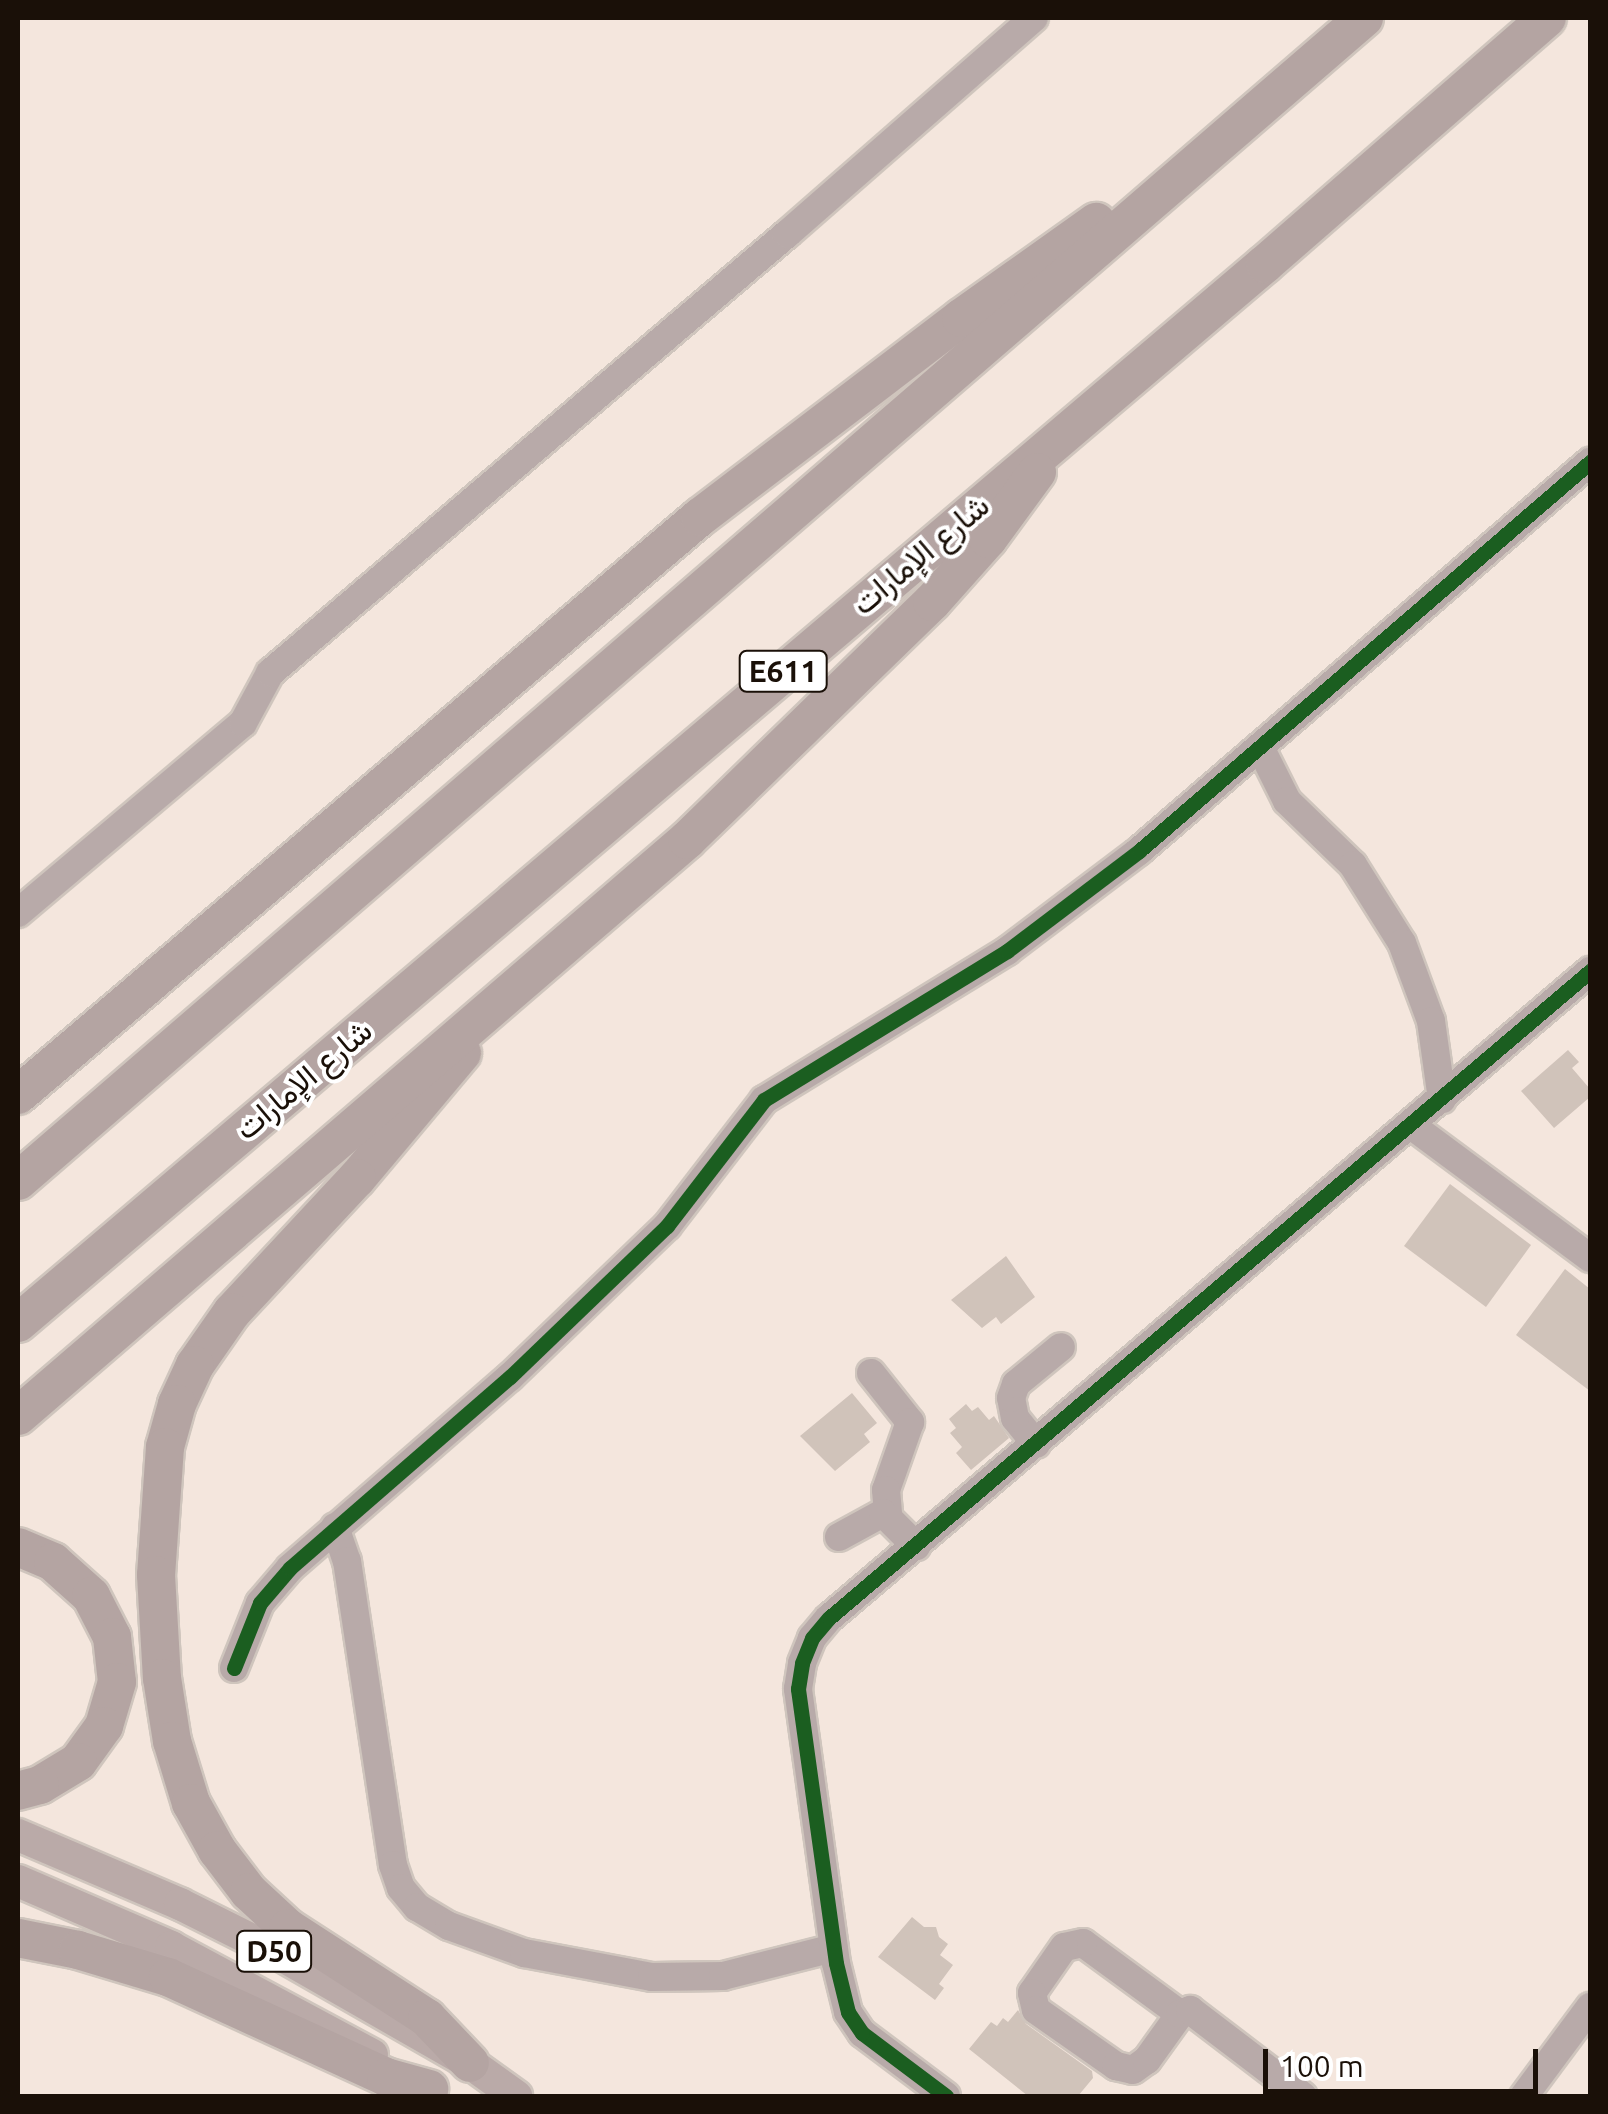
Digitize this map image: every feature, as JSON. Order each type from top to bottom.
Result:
[{"type":"highway","points":[[18,1181],[1364,18]]},
{"type":"highway","name":"شارع الإمارات","points":[[18,1323],[1547,18]]},
{"type":"highway","points":[[18,1094],[700,518],[1014,279],[1232,132]]},
{"type":"highway","points":[[18,1416],[687,840],[932,602],[1013,506],[1059,436]]},
{"type":"highway","points":[[470,2063],[427,2018],[329,1956],[268,1911],[232,1871],[202,1827],[181,1772],[166,1710],[156,1539],[170,1425],[206,1346],[438,1085],[491,1006]]},
{"type":"highway","points":[[18,1547],[53,1562],[92,1596],[112,1637],[117,1682],[104,1726],[78,1762],[40,1785],[18,1791]]},
{"type":"highway","points":[[18,1938],[78,1950],[168,1977],[386,2077],[434,2093]]},
{"type":"main road","name":"D50","points":[[18,1835],[228,1928],[470,2063],[516,2096]]},
{"type":"main road","name":"D50","points":[[18,1882],[171,1947],[314,2021],[434,2093]]},
{"type":"street","points":[[18,913],[243,723],[270,673],[1034,18]]},
{"type":"street","points":[[234,1668],[260,1603],[335,1527],[510,1376],[667,1226],[764,1100],[1007,951],[1138,851],[1590,462]]},
{"type":"street","points":[[1262,748],[1287,801],[1353,865],[1402,943],[1431,1022],[1442,1099]]},
{"type":"street","points":[[946,2096],[862,2033],[848,2012],[834,1948],[798,1689],[802,1662],[812,1638],[829,1618],[1590,971]]},
{"type":"street","points":[[1411,1125],[1590,1258]]},
{"type":"street","points":[[1036,1444],[1015,1418],[1011,1398],[1016,1384],[1061,1346]]},
{"type":"street","points":[[870,1374],[910,1422],[886,1490],[888,1515],[916,1546]]},
{"type":"street","points":[[839,1537],[878,1514],[888,1515]]},
{"type":"street","points":[[335,1527],[347,1561],[393,1865],[402,1888],[417,1907],[464,1933],[524,1953],[652,1977],[722,1976],[834,1948]]},
{"type":"street","points":[[1180,2014],[1083,1943],[1064,1948],[1032,1993],[1036,2010],[1116,2066],[1133,2070],[1147,2060],[1180,2014],[1190,2010],[1303,2096]]},
{"type":"street","points":[[1524,2096],[1590,2007]]},
{"type":"building","points":[[1568,1050],[1579,1062],[1572,1068],[1590,1089],[1590,1097],[1554,1128],[1521,1091]]},
{"type":"building","points":[[1450,1184],[1531,1245],[1486,1307],[1404,1246]]},
{"type":"building","points":[[1006,1256],[1035,1297],[1001,1324],[996,1317],[982,1328],[951,1300]]},
{"type":"building","points":[[1565,1269],[1590,1289],[1590,1391],[1516,1335]]},
{"type":"building","points":[[852,1393],[877,1423],[864,1434],[870,1442],[835,1471],[800,1436]]},
{"type":"building","points":[[966,1404],[972,1411],[978,1407],[989,1420],[994,1416],[1009,1438],[971,1470],[956,1453],[962,1447],[950,1433],[956,1428],[949,1419]]},
{"type":"building","points":[[912,1917],[924,1927],[936,1927],[939,1937],[948,1944],[940,1955],[953,1965],[939,1984],[944,1988],[935,2000],[878,1957]]},
{"type":"building","points":[[1018,2010],[1026,2024],[1092,2071],[1093,2078],[1078,2096],[1028,2096],[969,2049],[991,2022],[997,2026],[1003,2018],[1008,2022]]},
{"type":"cycle path","points":[[234,1668],[260,1603],[290,1568],[510,1377],[667,1226],[764,1100],[1007,951],[1139,851],[1590,462]]},
{"type":"cycle path","points":[[946,2096],[862,2033],[848,2012],[836,1963],[798,1689],[802,1663],[812,1638],[829,1618],[1590,971]]}]
